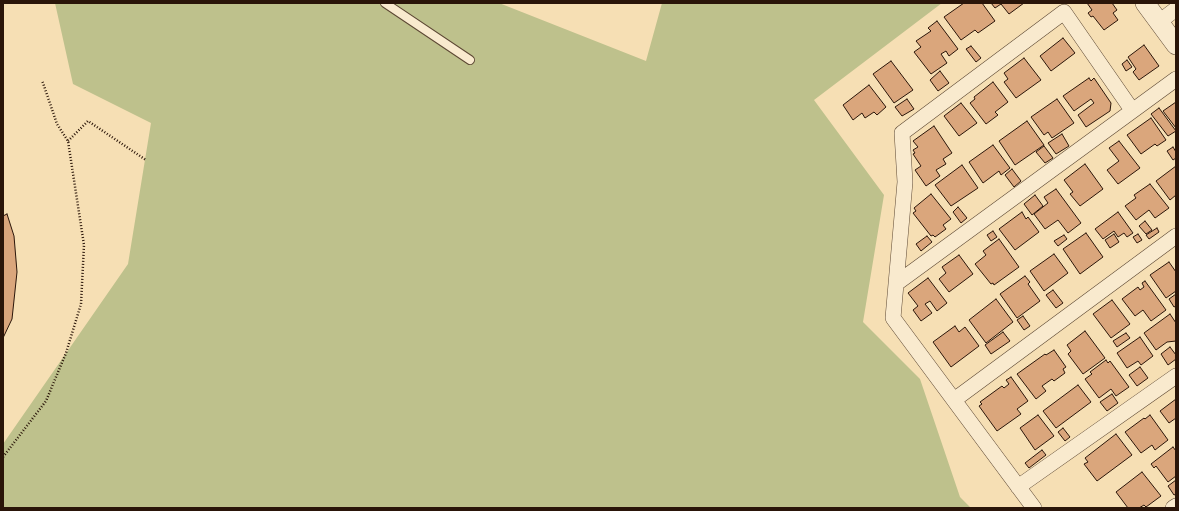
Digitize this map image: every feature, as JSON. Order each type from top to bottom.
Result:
[{"type":"street","points":[[1145,3],[1176,45]]},
{"type":"street","points":[[1159,22],[1176,9]]},
{"type":"street","points":[[1034,508],[893,318],[905,182],[902,133],[1064,12],[1132,110]]},
{"type":"street","points":[[897,283],[1176,79]]},
{"type":"street","points":[[954,400],[1176,236]]},
{"type":"street","points":[[1018,487],[1176,376]]},
{"type":"lane","points":[[385,3],[470,60]]},
{"type":"path","points":[[3,457],[46,401],[66,353],[81,304],[84,245],[68,141],[57,124],[42,80]]},
{"type":"path","points":[[68,141],[88,120],[146,160]]},
{"type":"green space","points":[[55,3],[499,3],[646,61],[662,3],[942,3],[814,100],[884,195],[863,322],[920,379],[960,497],[971,508],[3,508],[3,444],[128,264],[151,123],[73,84]]},
{"type":"building","points":[[964,3],[982,3],[995,21],[978,33],[975,30],[961,40],[944,17]]},
{"type":"building","points":[[991,3],[1024,3],[1009,14],[1001,4],[995,8]]},
{"type":"building","points":[[1087,3],[1112,3],[1117,10],[1113,13],[1118,20],[1104,30],[1093,16],[1091,17],[1088,13],[1092,10]]},
{"type":"building","points":[[937,21],[958,49],[949,56],[946,51],[941,54],[947,63],[931,74],[914,52],[921,47],[916,41],[931,31],[928,28]]},
{"type":"building","points":[[1063,38],[1075,53],[1051,71],[1040,56]]},
{"type":"building","points":[[1144,45],[1159,66],[1139,80],[1133,72],[1136,69],[1128,57]]},
{"type":"building","points":[[971,46],[981,58],[976,62],[966,49]]},
{"type":"building","points":[[1024,58],[1041,80],[1016,98],[1004,82],[1008,79],[1004,73]]},
{"type":"building","points":[[1127,60],[1132,67],[1126,71],[1122,64]]},
{"type":"building","points":[[891,61],[913,90],[894,103],[873,74]]},
{"type":"building","points":[[940,71],[949,83],[938,91],[930,80]]},
{"type":"building","points":[[1089,78],[1091,81],[1094,78],[1111,103],[1110,111],[1086,127],[1078,115],[1094,103],[1091,99],[1074,111],[1063,96]]},
{"type":"building","points":[[993,82],[1008,102],[995,112],[998,115],[986,124],[970,103],[975,99],[974,97]]},
{"type":"building","points":[[869,85],[886,107],[877,115],[874,112],[865,118],[862,113],[853,120],[843,105]]},
{"type":"building","points":[[907,99],[914,109],[902,116],[895,107]]},
{"type":"building","points":[[1057,99],[1074,123],[1052,138],[1048,132],[1044,135],[1031,117]]},
{"type":"building","points":[[1176,102],[1176,128],[1163,111]]},
{"type":"building","points":[[961,103],[977,123],[959,136],[944,116]]},
{"type":"building","points":[[1159,108],[1176,131],[1168,136],[1151,114]]},
{"type":"building","points":[[1151,118],[1166,140],[1157,146],[1155,144],[1141,154],[1127,135]]},
{"type":"building","points":[[1027,121],[1044,145],[1015,165],[999,141]]},
{"type":"building","points":[[934,126],[952,153],[943,159],[946,164],[936,170],[940,176],[926,186],[915,170],[921,166],[913,154],[915,153],[913,150],[918,147],[913,141]]},
{"type":"building","points":[[1062,134],[1069,146],[1056,154],[1048,143]]},
{"type":"building","points":[[1119,141],[1140,168],[1118,184],[1107,170],[1119,161],[1109,148]]},
{"type":"building","points":[[993,145],[1010,168],[1001,175],[999,171],[983,183],[969,162]]},
{"type":"building","points":[[1044,146],[1053,158],[1045,163],[1036,152]]},
{"type":"building","points":[[1173,147],[1176,152],[1176,158],[1173,160],[1167,151]]},
{"type":"building","points":[[1085,164],[1103,189],[1080,206],[1070,194],[1073,192],[1064,180]]},
{"type":"building","points":[[962,165],[978,188],[951,206],[935,185]]},
{"type":"building","points":[[1176,166],[1176,195],[1170,200],[1156,181]]},
{"type":"building","points":[[1012,169],[1021,181],[1014,187],[1005,175]]},
{"type":"building","points":[[1150,184],[1169,208],[1155,218],[1149,210],[1136,220],[1125,206],[1136,198],[1134,195]]},
{"type":"building","points":[[1056,189],[1081,223],[1068,233],[1058,220],[1045,229],[1034,214],[1048,203],[1044,197]]},
{"type":"building","points":[[931,194],[951,219],[943,225],[946,229],[935,237],[933,235],[931,236],[913,213],[916,211],[914,208]]},
{"type":"building","points":[[1035,195],[1043,206],[1032,215],[1024,204]]},
{"type":"building","points":[[958,207],[967,218],[961,223],[953,212]]},
{"type":"building","points":[[1022,212],[1026,219],[1028,217],[1039,232],[1015,250],[999,229]]},
{"type":"building","points":[[1118,212],[1133,233],[1127,237],[1124,233],[1118,237],[1114,231],[1103,239],[1095,229]]},
{"type":"building","points":[[7,214],[14,236],[17,272],[12,319],[3,338],[3,216]]},
{"type":"building","points":[[1145,221],[1152,230],[1146,234],[1139,226]]},
{"type":"building","points":[[1157,228],[1159,232],[1149,239],[1146,235]]},
{"type":"building","points":[[993,231],[997,237],[991,241],[987,235]]},
{"type":"building","points":[[1086,233],[1103,257],[1080,274],[1063,249]]},
{"type":"building","points":[[1114,234],[1119,242],[1110,248],[1105,240]]},
{"type":"building","points":[[1138,234],[1142,240],[1137,243],[1133,237]]},
{"type":"building","points":[[1064,235],[1067,239],[1058,246],[1054,241]]},
{"type":"building","points":[[927,236],[932,242],[921,251],[916,244]]},
{"type":"building","points":[[999,239],[1019,267],[994,285],[993,283],[991,284],[975,264],[986,255],[983,251]]},
{"type":"building","points":[[1054,254],[1068,273],[1044,291],[1030,271]]},
{"type":"building","points":[[959,255],[973,274],[949,292],[939,279],[946,273],[942,267]]},
{"type":"building","points":[[1169,262],[1176,272],[1176,291],[1166,298],[1150,275]]},
{"type":"building","points":[[1025,276],[1030,282],[1028,284],[1040,301],[1017,318],[1000,294]]},
{"type":"building","points":[[928,278],[947,303],[937,311],[930,301],[925,304],[932,313],[921,321],[913,310],[918,306],[908,293]]},
{"type":"building","points":[[1145,281],[1166,310],[1151,321],[1143,310],[1135,316],[1122,299],[1138,287],[1140,290],[1144,287],[1142,283]]},
{"type":"building","points":[[1053,290],[1063,303],[1056,308],[1046,295]]},
{"type":"building","points":[[1176,294],[1176,306],[1174,307],[1169,299]]},
{"type":"building","points":[[996,299],[1013,322],[986,343],[969,320]]},
{"type":"building","points":[[1112,300],[1130,324],[1111,338],[1093,314]]},
{"type":"building","points":[[1170,314],[1176,323],[1176,341],[1167,342],[1156,350],[1144,333]]},
{"type":"building","points":[[1023,316],[1030,326],[1024,330],[1017,320]]},
{"type":"building","points":[[955,326],[959,332],[965,327],[979,346],[951,367],[933,342]]},
{"type":"building","points":[[1085,331],[1105,358],[1083,374],[1068,354],[1071,351],[1067,345]]},
{"type":"building","points":[[1003,332],[1010,341],[991,354],[985,345]]},
{"type":"building","points":[[1126,333],[1130,338],[1117,347],[1113,341]]},
{"type":"building","points":[[1140,337],[1153,356],[1141,365],[1138,361],[1127,368],[1117,353]]},
{"type":"building","points":[[1170,347],[1176,355],[1176,359],[1168,365],[1161,354]]},
{"type":"building","points":[[1054,350],[1066,367],[1063,369],[1065,373],[1054,381],[1052,379],[1042,386],[1046,391],[1036,399],[1017,374],[1045,354],[1046,355]]},
{"type":"building","points":[[1106,360],[1108,363],[1110,361],[1129,387],[1116,396],[1111,389],[1099,398],[1085,379],[1092,374],[1090,372]]},
{"type":"building","points":[[1140,367],[1148,378],[1137,386],[1129,375]]},
{"type":"building","points":[[1011,377],[1028,401],[1017,409],[1021,414],[997,431],[979,406],[982,404],[980,402],[1002,386],[1004,388],[1009,384],[1006,380]]},
{"type":"building","points":[[1078,385],[1091,402],[1056,428],[1043,411]]},
{"type":"building","points":[[1112,394],[1118,403],[1107,411],[1100,402]]},
{"type":"building","points":[[1176,399],[1176,418],[1169,423],[1160,411]]},
{"type":"building","points":[[1038,415],[1054,436],[1035,450],[1020,428]]},
{"type":"building","points":[[1150,415],[1168,440],[1155,450],[1152,445],[1141,453],[1125,432]]},
{"type":"building","points":[[1063,428],[1070,437],[1065,441],[1058,432]]},
{"type":"building","points":[[1116,434],[1132,455],[1097,481],[1084,464],[1088,462],[1085,458]]},
{"type":"building","points":[[1173,447],[1176,451],[1176,476],[1168,482],[1156,466],[1154,468],[1151,464]]},
{"type":"building","points":[[1042,450],[1046,455],[1029,468],[1025,463]]},
{"type":"building","points":[[1142,472],[1161,496],[1146,507],[1144,505],[1139,508],[1128,508],[1116,492]]},
{"type":"building","points":[[1176,480],[1176,494],[1174,495],[1168,486]]}]
